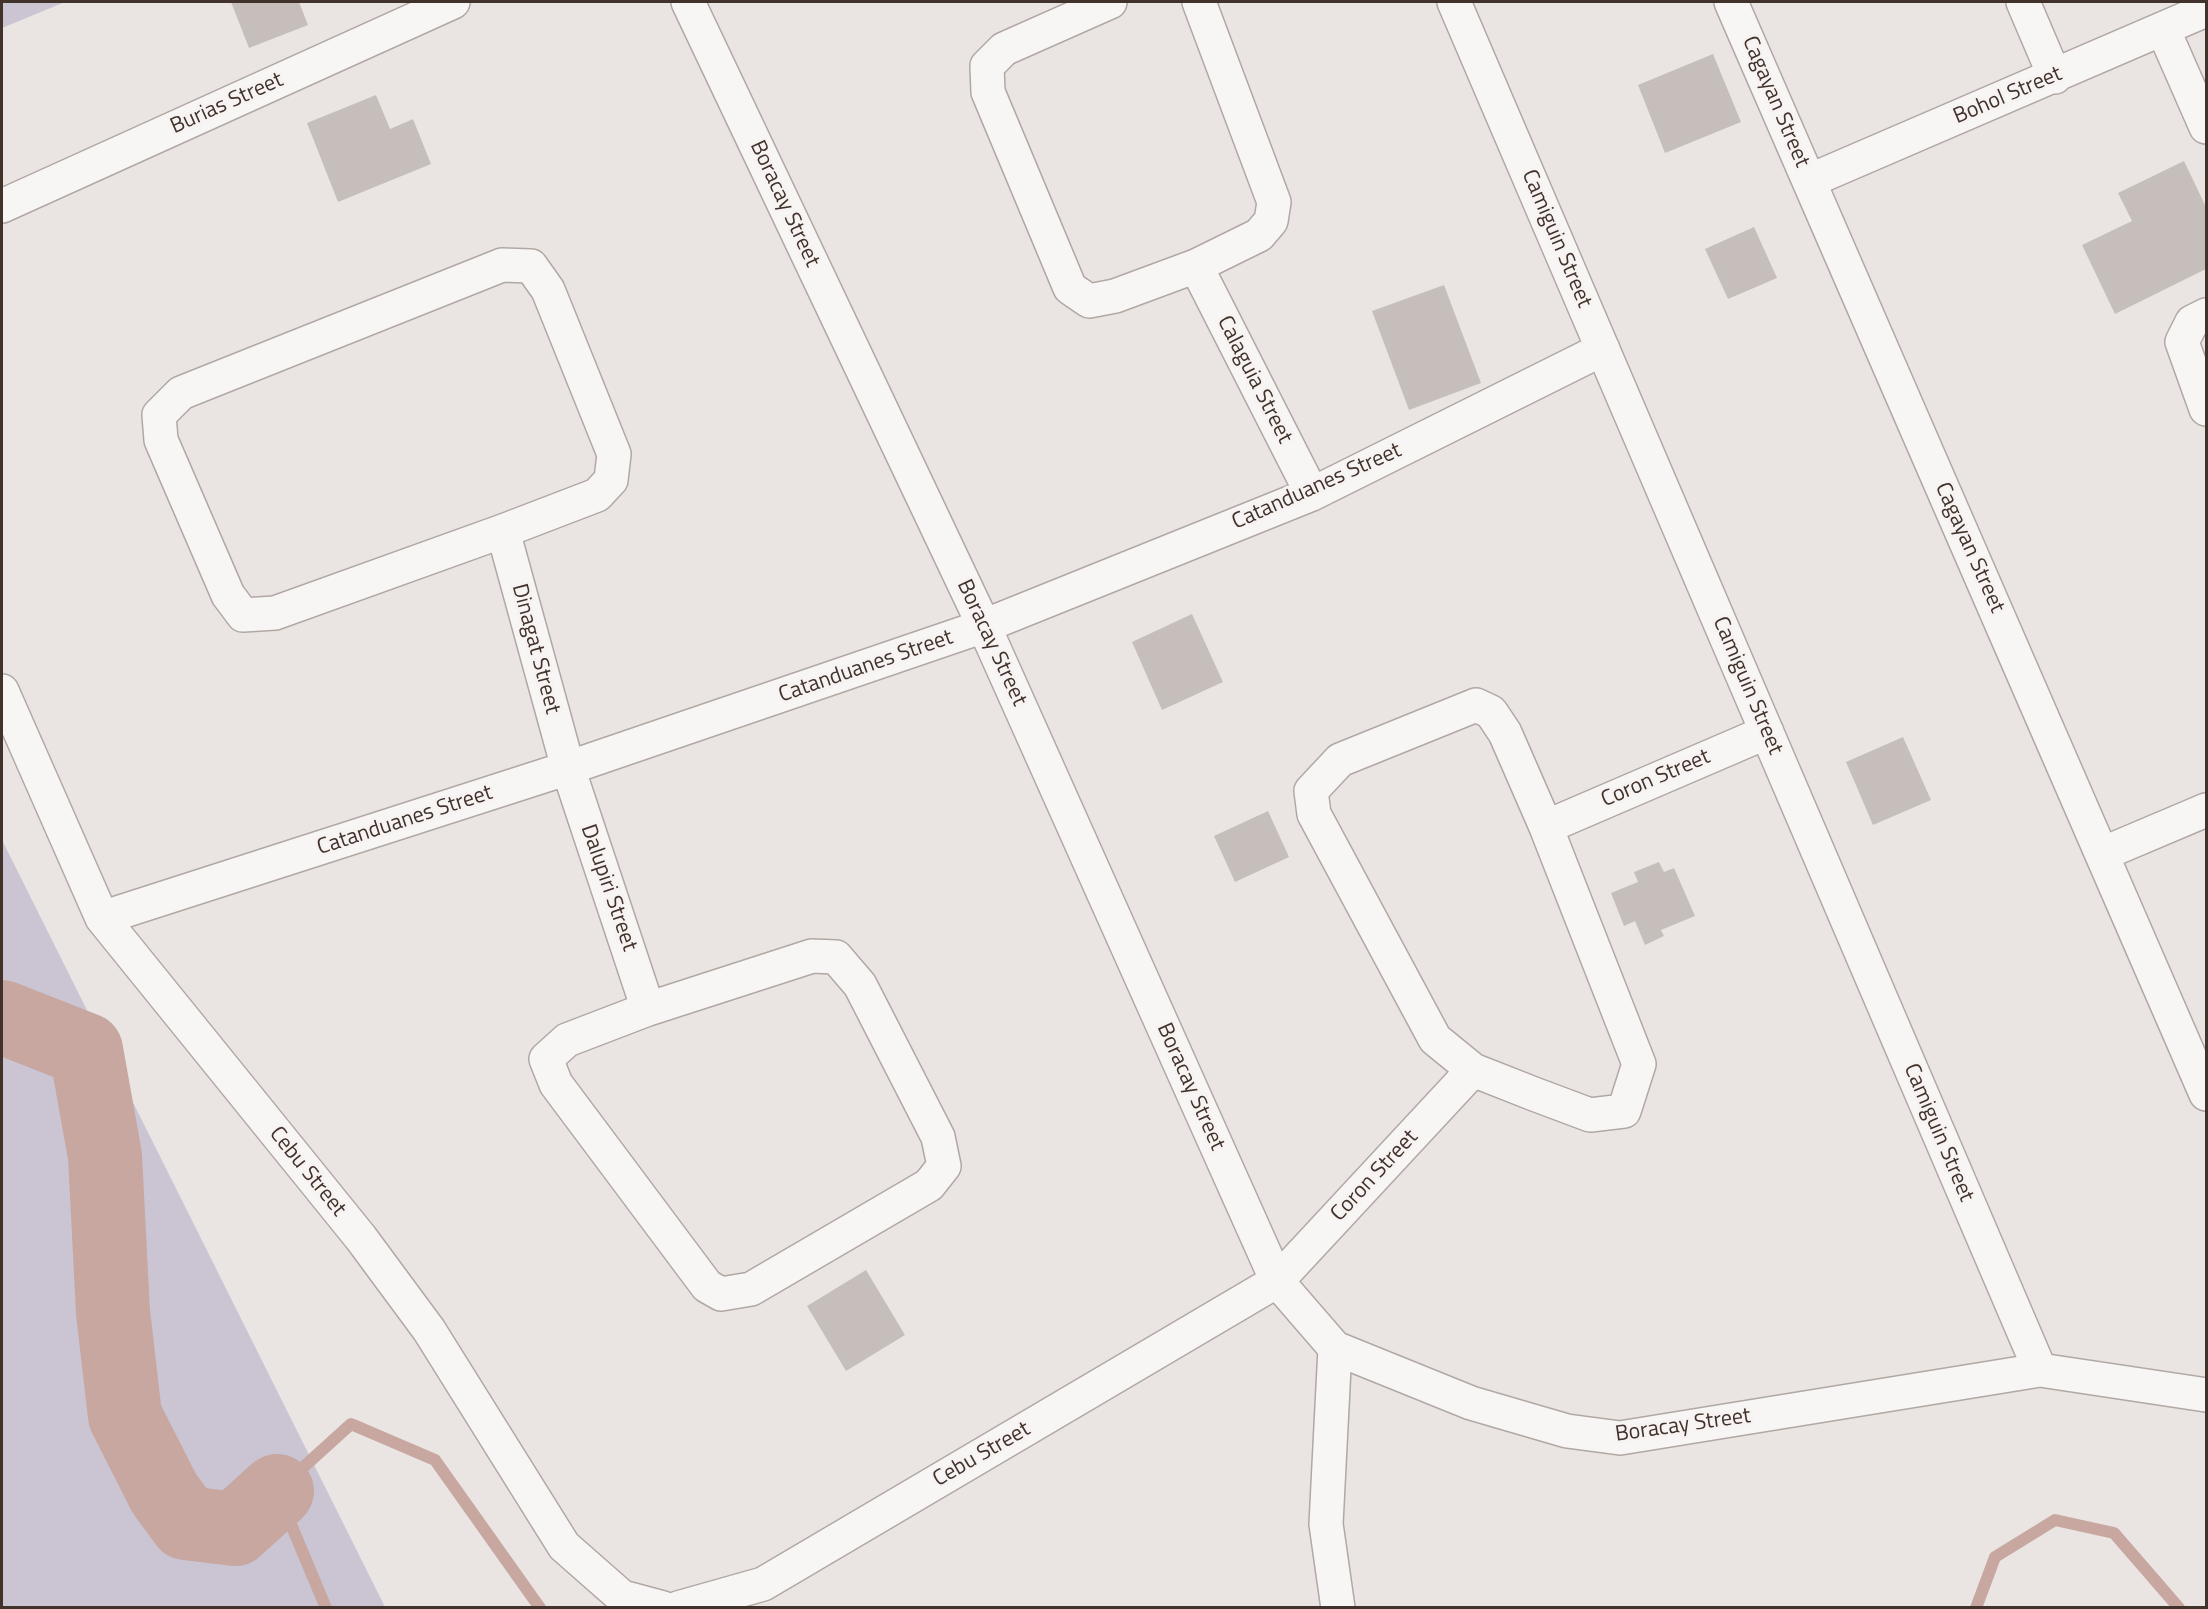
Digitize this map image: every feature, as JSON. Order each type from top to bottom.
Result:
[{"type":"street","name":"Burias Street","points":[[2,206],[453,2]]},
{"type":"street","name":"Boracay Street","points":[[688,2],[984,626],[1277,1281],[1335,1348],[1471,1403],[1566,1431],[1620,1438],[2040,1370],[2206,1395]]},
{"type":"street","points":[[1110,2],[1004,49],[987,66],[987,92],[1070,288],[1089,300],[1114,296],[1196,266],[1259,236],[1271,221],[1274,202],[1199,2]]},
{"type":"street","name":"Camiguin Street","points":[[1454,2],[2040,1370]]},
{"type":"street","name":"Cagayan Street","points":[[1731,2],[2206,1094]]},
{"type":"street","points":[[2023,2],[2055,77]]},
{"type":"street","name":"Bohol Street","points":[[1809,181],[2206,10]]},
{"type":"street","points":[[2163,29],[2206,127]]},
{"type":"street","points":[[502,265],[531,266],[548,290],[614,454],[611,480],[597,495],[503,531],[275,613],[243,615],[228,595],[161,440],[159,415],[181,393],[214,379],[502,265]]},
{"type":"street","name":"Calaguia Street","points":[[1196,266],[1312,494]]},
{"type":"street","points":[[2206,315],[2192,322],[2182,342],[2206,409]]},
{"type":"street","name":"Catanduanes Street","points":[[102,918],[568,768],[984,626],[1312,494],[1603,349]]},
{"type":"street","name":"Dinagat Street","points":[[503,531],[568,768]]},
{"type":"street","name":"Cebu Street","points":[[2,691],[102,918],[361,1238],[429,1330],[564,1546],[622,1596],[663,1608]]},
{"type":"street","points":[[1476,705],[1491,712],[1505,733],[1546,827],[1640,1064],[1624,1111],[1590,1115],[1473,1070],[1435,1039],[1314,814],[1311,790],[1340,760],[1476,705]]},
{"type":"street","name":"Coron Street","points":[[1546,827],[1767,732]]},
{"type":"street","name":"Dalupiri Street","points":[[568,768],[648,1009]]},
{"type":"street","points":[[2102,855],[2206,810]]},
{"type":"street","points":[[812,956],[836,957],[866,995],[938,1137],[944,1166],[929,1185],[751,1289],[721,1294],[707,1286],[563,1093],[546,1059],[567,1040],[648,1009],[812,956]]},
{"type":"street","name":"Coron Street","points":[[1277,1281],[1473,1070]]},
{"type":"street","name":"Cebu Street","points":[[678,1608],[762,1584],[1277,1281]]},
{"type":"street","points":[[1335,1348],[1326,1524],[1338,1608]]},
{"type":"shaded area","points":[[2,2],[65,2],[2,28]]},
{"type":"shaded area","points":[[2,840],[385,1607],[2,1607]]},
{"type":"building","points":[[231,2],[299,2],[308,25],[249,48]]},
{"type":"building","points":[[1713,54],[1741,122],[1665,153],[1638,85]]},
{"type":"building","points":[[376,95],[390,129],[413,119],[431,164],[338,202],[307,123]]},
{"type":"building","points":[[2184,161],[2206,207],[2206,269],[2115,314],[2082,245],[2132,221],[2118,193]]},
{"type":"building","points":[[1754,227],[1777,278],[1728,299],[1705,249]]},
{"type":"building","points":[[1444,285],[1481,383],[1409,410],[1372,311]]},
{"type":"building","points":[[1192,614],[1223,682],[1162,710],[1132,642]]},
{"type":"building","points":[[1903,737],[1931,800],[1873,825],[1846,762]]},
{"type":"building","points":[[1268,811],[1289,857],[1235,882],[1214,836]]},
{"type":"building","points":[[1659,862],[1664,872],[1674,868],[1695,916],[1661,930],[1664,936],[1645,945],[1635,921],[1624,926],[1611,893],[1638,882],[1634,872]]},
{"type":"building","points":[[866,1270],[905,1335],[846,1371],[807,1306]]},
{"type":"waterway","points":[[2,1017],[86,1050],[105,1156],[113,1312],[125,1416],[164,1493],[186,1523],[235,1529],[277,1491]]},
{"type":"waterway","points":[[326,1608],[277,1491],[351,1424],[435,1460],[540,1608]]},
{"type":"waterway","points":[[1976,1608],[1995,1557],[2055,1520],[2114,1533],[2179,1608]]}]
